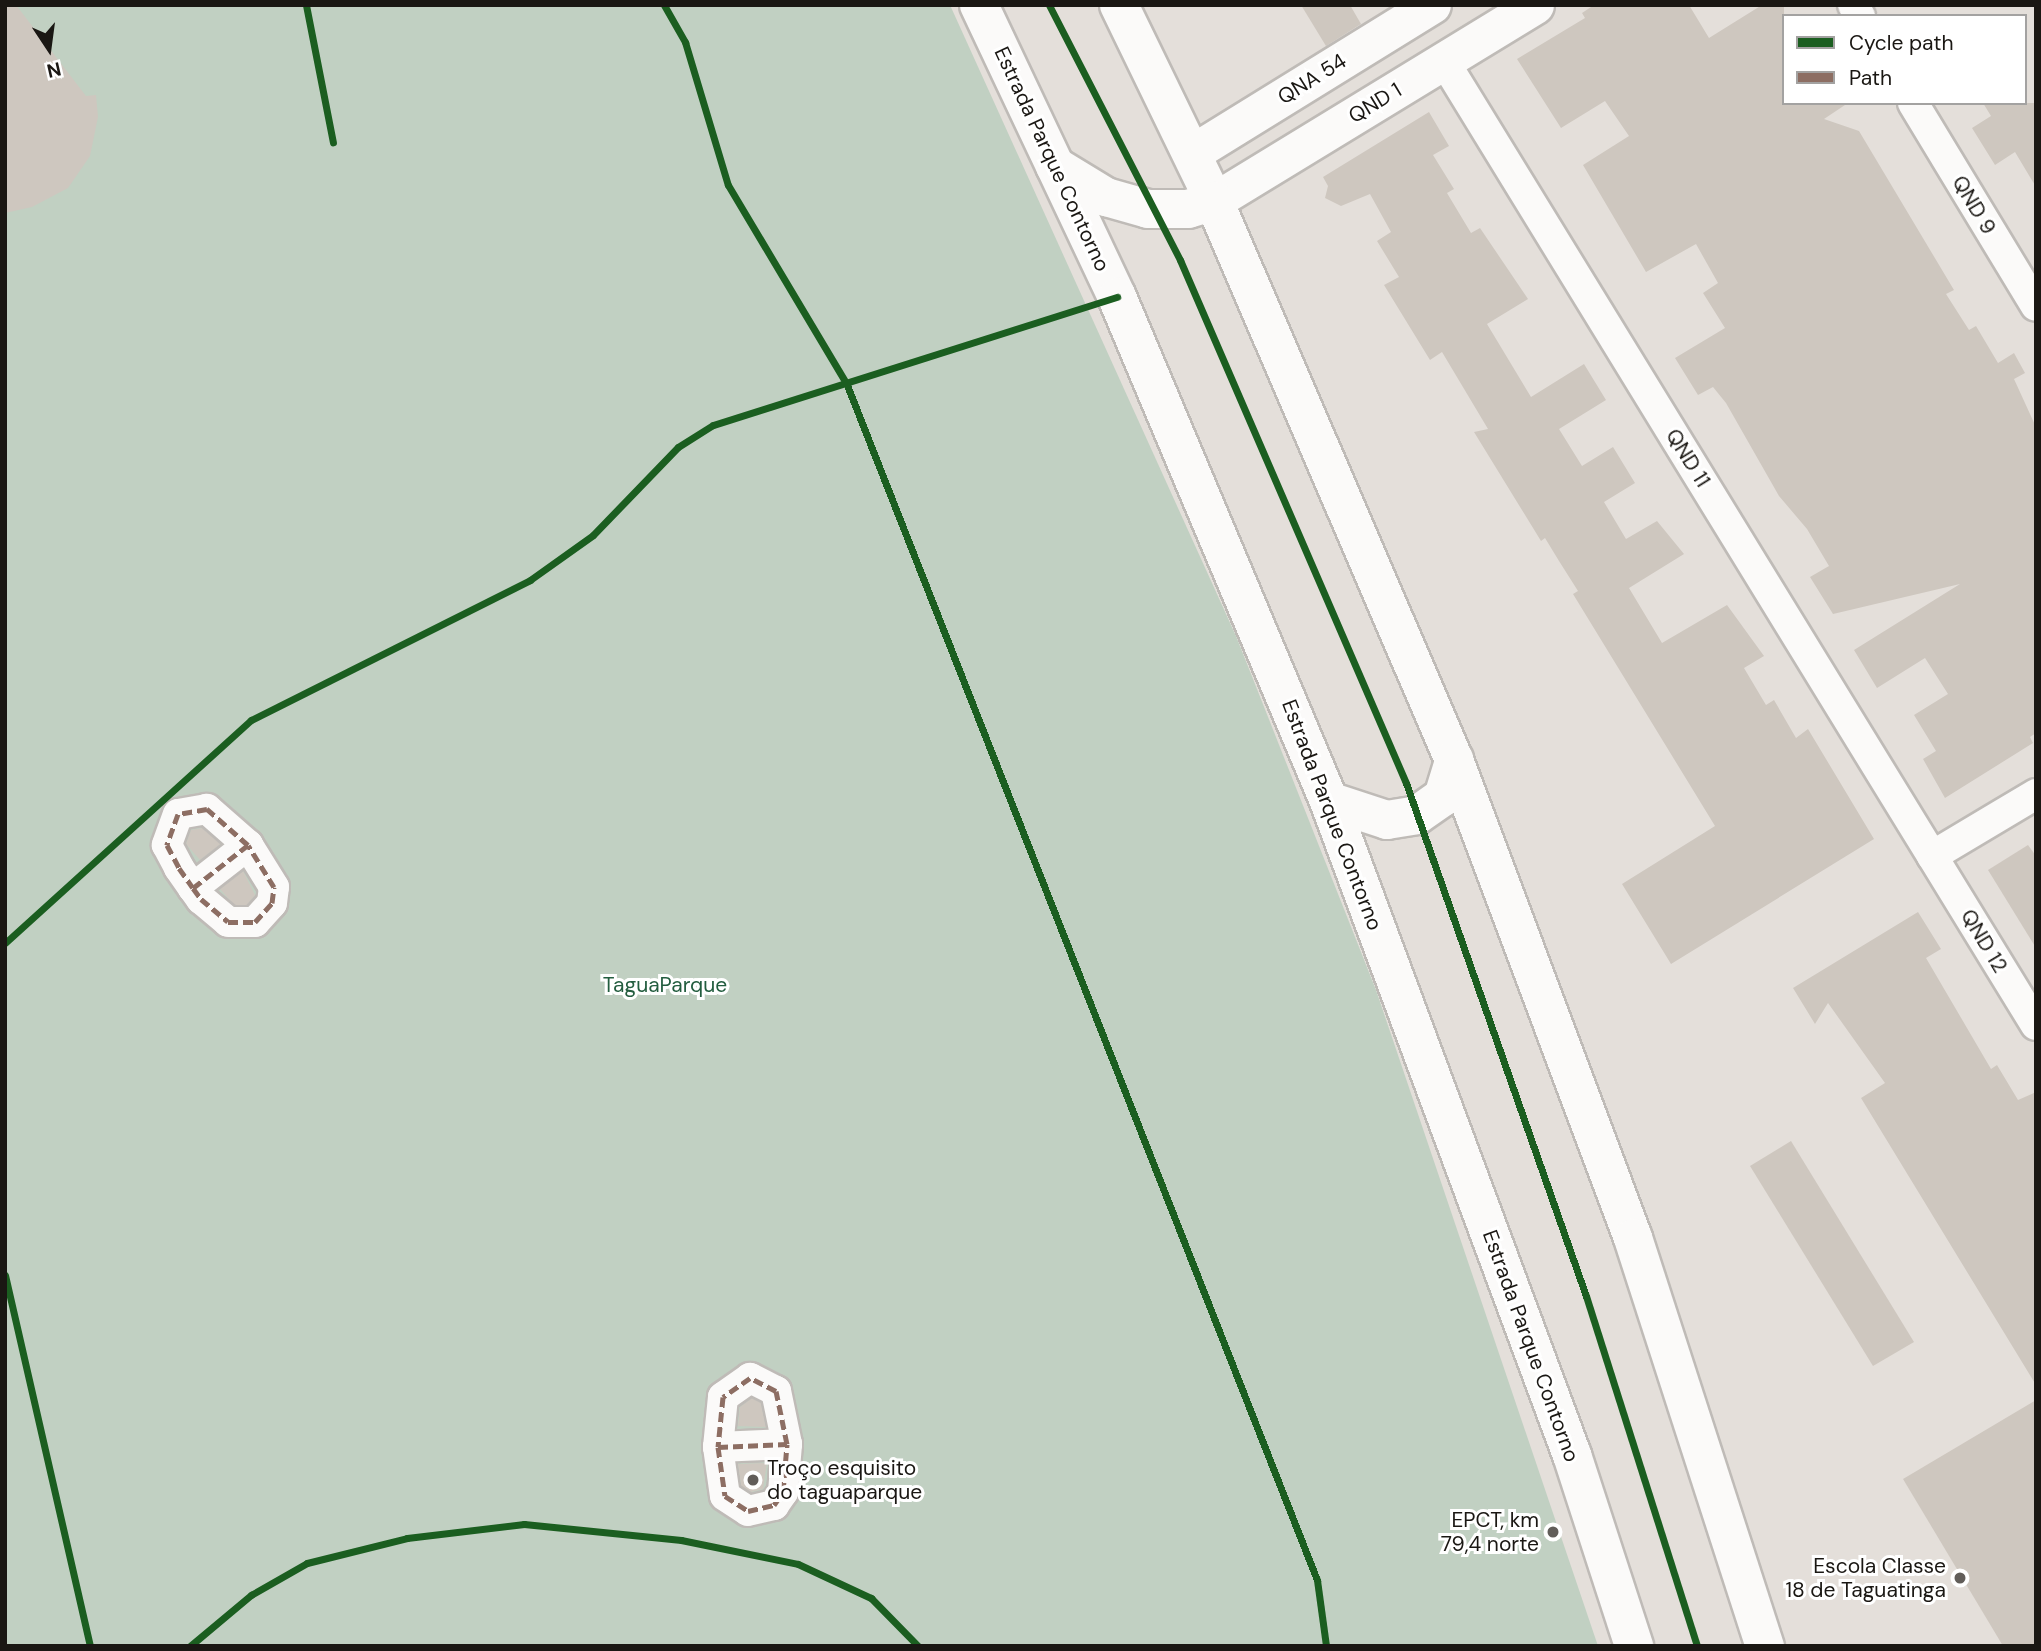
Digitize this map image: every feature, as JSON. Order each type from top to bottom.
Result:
[{"type":"highway","name":"Estrada Parque Contorno","points":[[979,5],[1117,297],[1329,801],[1572,1455],[1634,1646]]},
{"type":"highway","points":[[1119,5],[1214,201],[1454,760],[1633,1238],[1765,1646]]},
{"type":"highway","points":[[1055,166],[1106,197],[1147,209],[1188,209],[1214,201]]},
{"type":"highway","points":[[1329,801],[1375,818],[1417,815],[1443,797],[1454,760]]},
{"type":"main road","name":"QNA 54","points":[[1192,153],[1432,5]]},
{"type":"main road","name":"QND 1","points":[[1214,201],[1535,5]]},
{"type":"main road","points":[[1324,72],[1331,111],[1349,119]]},
{"type":"street","name":"QND 11","points":[[1444,61],[1932,856]]},
{"type":"street","name":"QND 9","points":[[1914,105],[2036,306]]},
{"type":"street","points":[[1932,856],[2036,794]]},
{"type":"street","points":[[207,809],[248,845],[274,887],[264,918],[245,925],[228,922],[193,888],[167,845],[178,814],[207,809]]},
{"type":"street","points":[[193,888],[248,845]]},
{"type":"street","name":"QND 12","points":[[1932,856],[2036,1025]]},
{"type":"street","points":[[750,1378],[776,1391],[787,1444],[783,1492],[758,1512],[739,1507],[725,1496],[718,1447],[723,1397],[750,1378]]},
{"type":"street","points":[[718,1447],[787,1444]]},
{"type":"green space","name":"TaguaParque","points":[[5,5],[950,5],[1236,636],[1376,990],[1598,1646],[5,1646]]},
{"type":"building","points":[[5,5],[16,5],[86,96],[96,95],[98,117],[90,156],[68,188],[32,207],[5,213]]},
{"type":"building","points":[[1301,5],[1350,5],[1361,24],[1326,46]]},
{"type":"building","points":[[1594,5],[1689,5],[1709,38],[1762,5],[1784,5],[1782,105],[1845,105],[1824,119],[1859,131],[1954,290],[1946,294],[1969,330],[1976,326],[1998,363],[2014,353],[2025,373],[2014,379],[2036,427],[2036,733],[2030,737],[2033,743],[1945,798],[1923,759],[1936,751],[1914,715],[1948,694],[1925,658],[1877,688],[1854,650],[1960,584],[1833,614],[1810,577],[1829,566],[1807,529],[1779,496],[1726,403],[1713,387],[1698,395],[1675,358],[1725,328],[1703,293],[1718,283],[1696,244],[1646,272],[1583,165],[1629,136],[1605,101],[1561,128],[1517,59],[1585,18],[1582,13]]},
{"type":"building","points":[[2036,103],[2036,187],[2015,152],[1995,165],[1972,128],[1991,116],[1984,105]]},
{"type":"building","points":[[1429,112],[1449,146],[1433,155],[1454,189],[1447,193],[1471,233],[1480,228],[1528,299],[1487,324],[1531,397],[1584,364],[1606,400],[1559,429],[1582,466],[1613,447],[1635,483],[1604,502],[1626,539],[1657,521],[1684,554],[1629,588],[1662,643],[1727,605],[1764,656],[1744,668],[1766,705],[1774,700],[1796,738],[1808,729],[1874,839],[1671,964],[1622,884],[1715,826],[1573,594],[1578,591],[1545,538],[1541,541],[1474,432],[1488,429],[1442,352],[1430,360],[1384,285],[1399,277],[1377,241],[1391,232],[1370,194],[1341,206],[1325,198],[1328,186],[1323,177]]},
{"type":"building","points":[[202,828],[221,844],[200,860],[186,844],[191,830]]},
{"type":"building","points":[[2028,845],[2036,856],[2036,948],[1988,870]]},
{"type":"building","points":[[243,871],[255,895],[247,905],[234,905],[220,889]]},
{"type":"building","points":[[1918,912],[1941,949],[1926,958],[1991,1069],[1997,1065],[2018,1100],[2036,1092],[2036,1385],[1861,1098],[1885,1083],[1828,1003],[1815,1024],[1793,988]]},
{"type":"building","points":[[1791,1141],[1914,1342],[1873,1366],[1750,1166]]},
{"type":"building","points":[[752,1398],[761,1403],[766,1427],[738,1426],[740,1407]]},
{"type":"building","name":"Escola Classe 18 de Taguatinga","points":[[2036,1400],[2036,1646],[2003,1646],[1903,1479]]},
{"type":"building","points":[[767,1463],[763,1489],[751,1492],[741,1486],[738,1464]]},
{"type":"marked path","points":[[193,888],[248,845],[207,809],[178,814],[167,845],[179,868],[193,888],[201,899],[228,922],[255,922],[272,903],[274,887],[248,845]]},
{"type":"marked path","points":[[718,1447],[787,1444],[776,1391],[750,1378],[723,1397],[718,1447],[725,1496],[748,1511],[774,1505],[783,1492],[787,1444]]},
{"type":"cycle path","points":[[306,5],[333,142]]},
{"type":"cycle path","points":[[664,5],[685,42],[728,185],[847,385],[1317,1580],[1326,1646]]},
{"type":"cycle path","points":[[1049,5],[1180,260],[1406,783],[1586,1296],[1697,1646]]},
{"type":"cycle path","points":[[5,943],[251,720],[530,580],[593,535],[678,447],[713,425],[1117,297]]},
{"type":"cycle path","points":[[5,1275],[90,1646]]},
{"type":"cycle path","points":[[190,1646],[251,1595],[307,1563],[407,1538],[524,1524],[681,1540],[798,1564],[871,1598],[918,1646]]},
{"type":"place","name":"Troço esquisito do taguaparque","points":[[753,1480]]},
{"type":"place","name":"EPCT, km 79,4 norte","points":[[1553,1532]]},
{"type":"place","name":"Escola Classe 18 de Taguatinga","points":[[1960,1578]]}]
